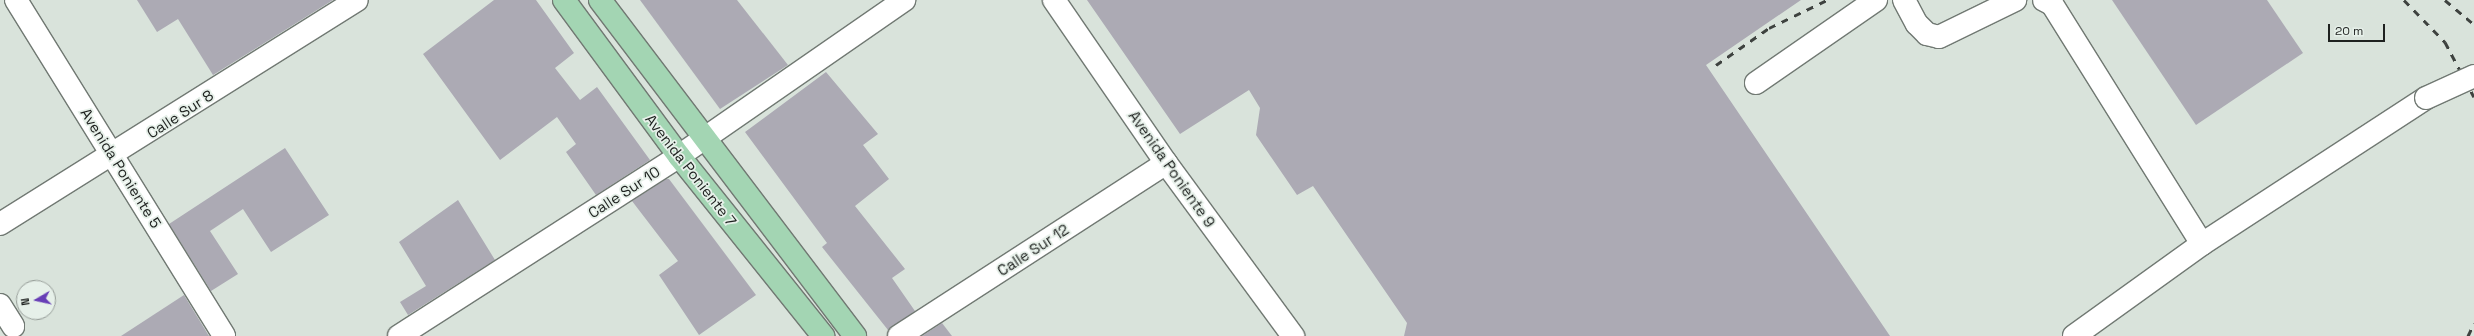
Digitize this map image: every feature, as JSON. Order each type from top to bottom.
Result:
[{"type":"main road","name":"Avenida Poniente 7","points":[[564,0],[679,156],[823,336]]},
{"type":"main road","name":"Avenida Poniente 7","points":[[600,0],[707,137],[855,336]]},
{"type":"street","name":"Avenida Poniente 5","points":[[16,0],[114,156],[224,336]]},
{"type":"street","name":"Calle Sur 8","points":[[0,224],[114,156],[357,0]]},
{"type":"street","name":"Calle Sur 10","points":[[399,336],[679,156],[904,0]]},
{"type":"street","name":"Avenida Poniente 9","points":[[1054,0],[1166,163],[1293,336]]},
{"type":"street","points":[[1756,83],[1876,0]]},
{"type":"street","points":[[1904,0],[1917,24],[1927,34],[1939,37],[2015,0]]},
{"type":"street","points":[[2044,0],[2052,4],[2202,244]]},
{"type":"street","points":[[2074,336],[2202,244],[2426,98],[2474,76]]},
{"type":"street","name":"Calle Sur 12","points":[[899,336],[1166,163]]},
{"type":"street","points":[[0,305],[13,326]]},
{"type":"building","points":[[137,0],[333,0],[213,75],[178,19],[157,32]]},
{"type":"building","points":[[494,0],[536,0],[574,53],[555,68],[580,100],[597,87],[650,160],[596,195],[566,152],[576,144],[557,117],[500,160],[423,54]]},
{"type":"building","points":[[640,0],[737,0],[788,65],[720,109]]},
{"type":"building","points":[[1087,0],[1801,0],[1706,65],[1890,336],[1404,336],[1407,323],[1313,186],[1297,195],[1256,135],[1260,108],[1249,90],[1180,134]]},
{"type":"building","points":[[2112,0],[2267,0],[2303,53],[2196,125]]},
{"type":"building","points":[[826,72],[878,134],[863,145],[889,179],[855,206],[905,269],[892,278],[915,311],[888,330],[822,247],[827,243],[745,132]]},
{"type":"building","points":[[285,148],[329,215],[271,252],[243,209],[210,231],[238,274],[211,291],[169,224]]},
{"type":"building","points":[[666,179],[669,179],[756,295],[699,335],[659,275],[678,261],[632,201]]},
{"type":"building","points":[[458,200],[495,260],[408,315],[400,302],[426,286],[399,242]]},
{"type":"building","points":[[184,295],[209,336],[121,336]]},
{"type":"building","points":[[942,323],[952,336],[922,336]]},
{"type":"railway","points":[[1716,65],[1769,28],[1827,0]]},
{"type":"railway","points":[[2404,0],[2445,42],[2474,97]]},
{"type":"railway","points":[[2445,0],[2474,24]]},
{"type":"railway","points":[[2468,336],[2474,323]]}]
